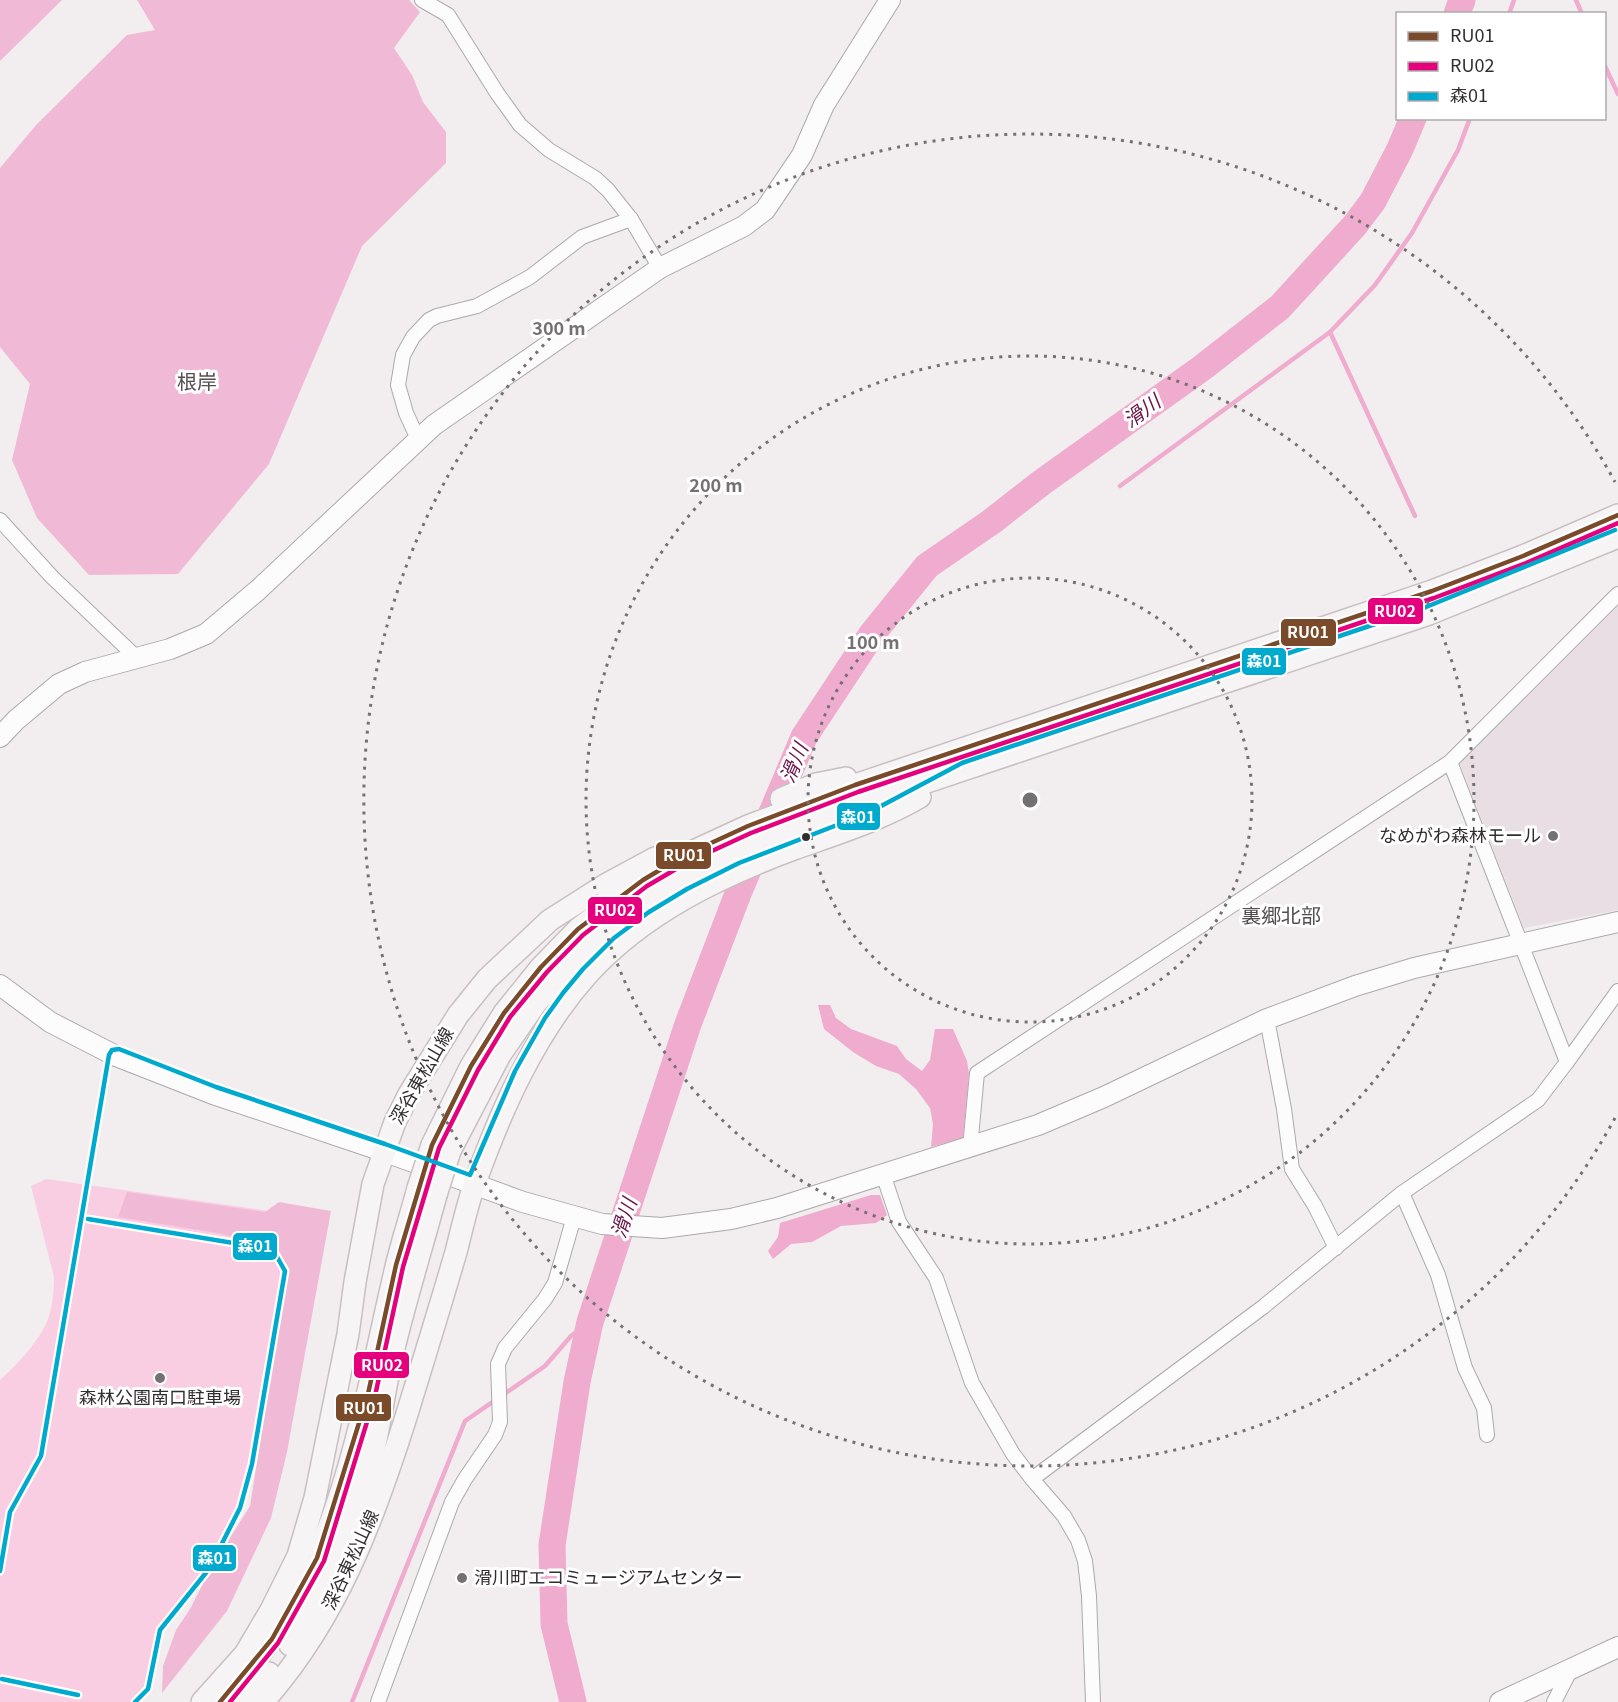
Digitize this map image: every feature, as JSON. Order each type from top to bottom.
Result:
[{"type":"main road","name":"深谷東松山線","points":[[219,1702],[272,1639],[317,1558],[337,1500],[368,1394],[396,1265],[427,1192],[471,1066],[504,1013],[541,967],[578,929],[643,880],[685,855],[747,826],[914,765],[1432,591],[1523,556],[1618,515]]},
{"type":"main road","name":"深谷東松山線","points":[[441,1148],[500,1054],[536,1003],[574,962],[618,924],[668,887],[732,854],[815,821],[1429,614],[1618,537]]},
{"type":"main road","name":"深谷東松山線","points":[[202,1702],[245,1654],[271,1610],[298,1556],[315,1498],[348,1334],[370,1202],[383,1151],[409,1094],[458,1015],[487,979],[550,920],[605,885],[718,825],[816,784],[914,765]]},
{"type":"main road","name":"深谷東松山線","points":[[263,1702],[300,1654],[326,1614],[366,1532],[378,1503],[429,1343],[474,1185],[498,1123],[523,1071],[553,1020],[588,974],[664,910],[730,875],[839,833],[912,801],[964,770]]},
{"type":"main road","name":"深谷東松山線","points":[[244,1702],[281,1658],[299,1631],[320,1594],[342,1545],[373,1453],[427,1192]]},
{"type":"street","points":[[422,0],[448,15],[496,93],[520,125],[549,150],[595,178],[608,190],[631,219],[660,268]]},
{"type":"street","points":[[0,737],[16,720],[59,684],[85,672],[170,649],[206,634],[232,613],[434,425],[660,268],[744,226],[765,210],[802,155],[824,105],[890,0]]},
{"type":"street","points":[[418,439],[406,413],[398,385],[403,355],[413,337],[429,320],[477,306],[530,277],[582,237],[631,219]]},
{"type":"street","points":[[0,520],[52,577],[137,658]]},
{"type":"street","points":[[970,1148],[977,1073],[1450,762],[1618,594]]},
{"type":"street","points":[[1450,762],[1567,1062]]},
{"type":"street","points":[[0,985],[50,1022],[116,1056],[213,1094],[383,1151],[523,1202],[583,1219],[630,1227],[662,1228],[731,1219],[777,1208],[1038,1125],[1104,1097],[1267,1018],[1355,986],[1414,968],[1618,922]]},
{"type":"street","points":[[1032,1479],[1263,1307],[1402,1193],[1538,1100],[1618,991]]},
{"type":"street","points":[[1267,1018],[1284,1109],[1292,1169],[1315,1206],[1336,1248]]},
{"type":"street","points":[[883,1174],[899,1222],[936,1278],[972,1383],[1013,1454],[1064,1516],[1078,1540],[1085,1561],[1089,1596],[1093,1702]]},
{"type":"street","points":[[1402,1193],[1438,1275],[1465,1368],[1484,1408],[1487,1435]]},
{"type":"street","points":[[378,1702],[452,1502],[495,1435],[500,1422],[498,1364],[505,1348],[545,1299],[555,1283],[583,1219]]},
{"type":"street","points":[[1500,1702],[1618,1647]]},
{"type":"street","points":[[1554,1702],[1571,1669]]},
{"type":"shaded area","points":[[0,0],[62,0],[0,61]]},
{"type":"shaded area","points":[[137,0],[409,0],[420,12],[394,48],[412,75],[423,102],[446,132],[446,163],[362,246],[269,464],[178,574],[89,575],[37,518],[12,460],[30,384],[0,347],[0,168],[37,124],[127,35],[155,30]]},
{"type":"shaded area","name":"なめがわ森林モール","points":[[1618,602],[1618,910],[1524,928],[1459,762]]},
{"type":"shaded area","points":[[818,1005],[830,1005],[836,1018],[851,1029],[897,1046],[906,1059],[922,1071],[930,1060],[935,1029],[953,1029],[967,1061],[969,1074],[963,1138],[931,1147],[933,1124],[930,1108],[916,1089],[899,1074],[876,1066],[853,1052],[824,1029]]},
{"type":"shaded area","name":"森林公園南口駐車場","points":[[46,1179],[291,1214],[254,1463],[219,1552],[198,1588],[161,1634],[157,1650],[156,1671],[146,1691],[134,1702],[0,1702],[0,1380],[37,1339],[46,1324],[51,1308],[54,1277],[31,1186]]},
{"type":"shaded area","points":[[127,1192],[265,1212],[279,1202],[331,1211],[287,1452],[271,1518],[227,1611],[162,1693],[163,1666],[176,1630],[190,1609],[212,1566],[250,1506],[288,1267],[274,1246],[217,1233],[118,1217]]},
{"type":"shaded area","points":[[871,1195],[880,1195],[887,1215],[876,1223],[841,1226],[812,1242],[791,1244],[773,1259],[768,1251],[778,1237],[780,1223]]},
{"type":"waterway","name":"滑川","points":[[1458,12],[1462,0]]},
{"type":"waterway","points":[[1510,12],[1514,0]]},
{"type":"waterway","points":[[1576,0],[1581,12]]},
{"type":"waterway","points":[[1606,68],[1618,94]]},
{"type":"waterway","name":"滑川","points":[[573,1702],[554,1624],[552,1545],[577,1382],[590,1322],[688,1024],[739,891],[804,737],[872,634],[927,566],[1202,368],[1280,307],[1355,225],[1373,201],[1412,120]]},
{"type":"waterway","points":[[1120,486],[1330,332],[1375,285],[1412,233],[1458,150],[1469,120]]},
{"type":"waterway","points":[[1330,332],[1415,516]]},
{"type":"waterway","points":[[352,1702],[465,1421],[545,1366],[571,1336],[590,1322]]},
{"type":"transit line","name":"RU01","points":[[220,1702],[272,1639],[317,1558],[368,1394],[396,1265],[432,1145],[471,1066],[504,1013],[541,967],[578,929],[643,880],[685,855],[748,826],[855,785],[1432,591],[1523,556],[1618,515]]},
{"type":"transit line","name":"RU02","points":[[230,1702],[278,1643],[324,1561],[375,1396],[403,1267],[439,1148],[478,1070],[510,1017],[547,972],[583,935],[647,886],[688,862],[751,833],[858,792],[1434,598],[1526,563],[1618,523]]},
{"type":"transit line","name":"森01","points":[[0,1571],[10,1512],[41,1456],[109,1055],[112,1050],[119,1049],[216,1087],[470,1175],[515,1071],[545,1018],[563,993],[614,938],[649,912],[687,889],[739,863],[868,813],[962,763],[1426,607],[1615,530]]},
{"type":"transit line","name":"森01","points":[[88,1219],[258,1247],[276,1255],[285,1271],[252,1464],[240,1508],[209,1569],[160,1630],[148,1689],[135,1702]]},
{"type":"transit line","name":"森01","points":[[2,1679],[78,1695]]},
{"type":"place","name":"なめがわ森林モール","points":[[1553,836]]},
{"type":"place","name":"森林公園南口駐車場","points":[[160,1378]]},
{"type":"place","name":"滑川町エコミュージアムセンター","points":[[462,1578]]},
{"type":"district","name":"根岸","points":[[197,382]]},
{"type":"district","name":"裏郷北部","points":[[1281,916]]}]
